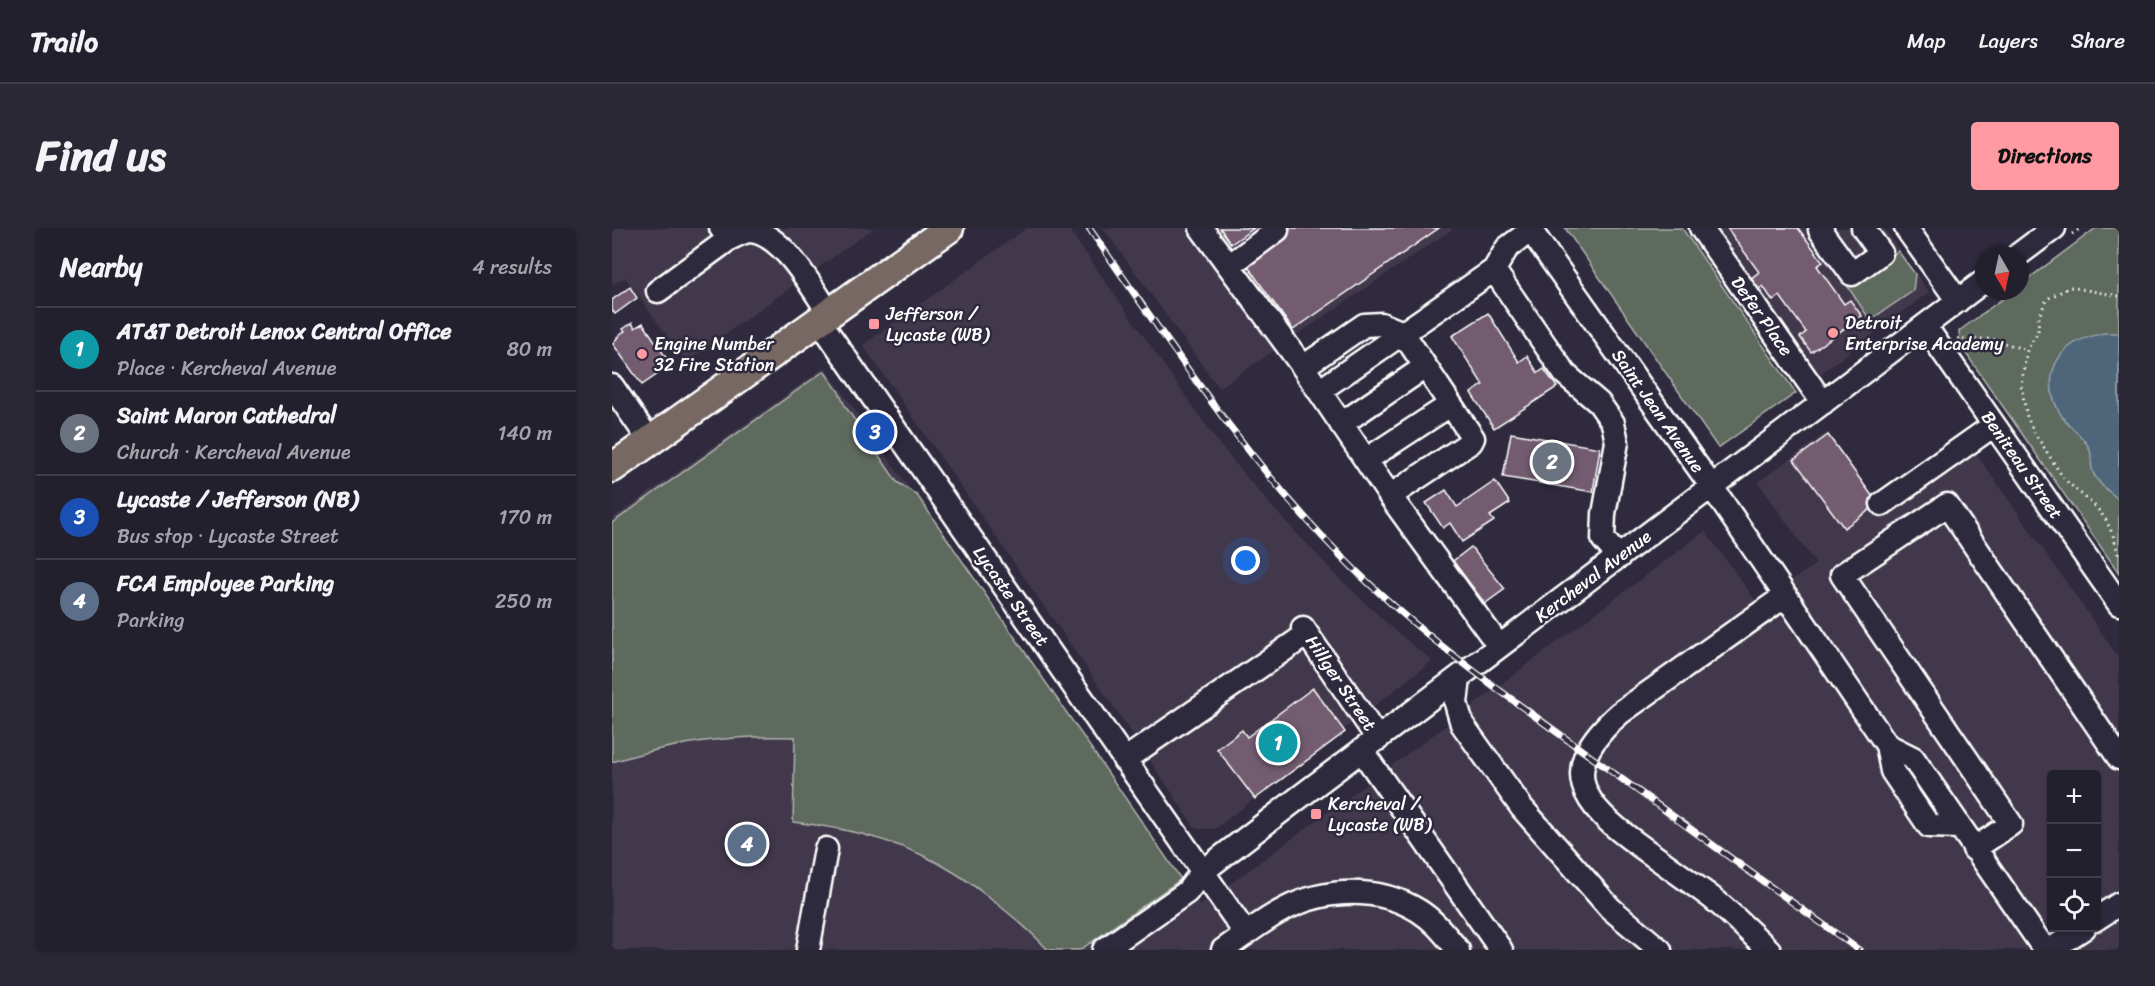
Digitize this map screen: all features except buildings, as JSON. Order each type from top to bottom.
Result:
[{"type":"main road","points":[[612,468],[949,228]]},
{"type":"street","points":[[1201,228],[1303,367],[1390,496],[1499,646]]},
{"type":"street","name":"Defer Place","points":[[1701,228],[1823,403]]},
{"type":"street","points":[[1822,228],[1820,230],[1852,274],[1881,253],[1863,228]]},
{"type":"street","points":[[1906,228],[1958,301]]},
{"type":"street","points":[[2025,242],[2054,228]]},
{"type":"street","points":[[1319,391],[1494,270],[1507,248],[1529,229]]},
{"type":"street","name":"Saint Jean Avenue","points":[[1529,229],[1712,487],[1887,745],[1913,758],[1974,849]]},
{"type":"street","points":[[1230,265],[1277,230]]},
{"type":"street","name":"Lycaste Street","points":[[725,233],[748,231],[764,234],[783,248],[824,317],[1124,760],[1246,934]]},
{"type":"street","points":[[658,291],[725,233]]},
{"type":"street","points":[[1494,270],[1565,374],[1599,403],[1613,423],[1617,442],[1604,514],[1604,539],[1619,557]]},
{"type":"street","name":"Kercheval Avenue","points":[[1104,950],[1187,892],[1202,872],[1975,288]]},
{"type":"street","points":[[1303,367],[1364,325],[1381,324],[1403,333],[1473,438],[1471,442],[1390,496]]},
{"type":"street","name":"Beniteau Street","points":[[1925,326],[2119,604]]},
{"type":"street","points":[[1341,424],[1425,367]]},
{"type":"street","points":[[612,386],[650,441]]},
{"type":"street","points":[[1366,460],[1450,405]]},
{"type":"street","points":[[1882,504],[1994,425]]},
{"type":"street","points":[[2045,950],[1974,849],[2011,824],[1842,575],[1947,505],[2119,758]]},
{"type":"street","points":[[1768,950],[1708,895],[1605,820],[1586,793],[1582,772],[1590,746],[1604,727],[1620,713],[1785,596]]},
{"type":"street","name":"Hillger Street","points":[[1124,760],[1305,631],[1370,745],[1501,950]]},
{"type":"street","points":[[1459,678],[1456,696],[1458,714],[1466,732],[1476,746],[1522,808],[1572,867],[1610,908],[1657,948]]},
{"type":"street","points":[[808,950],[826,849]]},
{"type":"street","points":[[1223,950],[1267,919],[1305,900],[1353,892],[1390,898],[1420,912],[1441,929],[1458,950]]},
{"type":"street","points":[[2101,916],[2119,904]]},
{"type":"street","points":[[2050,950],[2077,932]]},
{"type":"path","points":[[2119,296],[2070,287],[2054,294],[2042,307],[2038,332],[2026,350],[2021,384],[2027,417],[2048,456],[2064,479],[2097,508],[2106,520],[2119,557]]},
{"type":"path","points":[[1957,339],[1990,339],[2026,350]]},
{"type":"path","points":[[1989,345],[1990,339]]},
{"type":"path","points":[[2004,342],[2004,347]]},
{"type":"shaded area","points":[[612,228],[874,228],[686,362],[625,277],[612,285]]},
{"type":"shaded area","points":[[1027,228],[1068,228],[1219,444],[1272,507],[1340,579],[1393,629],[1432,661],[1215,829],[1196,829],[863,345]]},
{"type":"shaded area","points":[[1103,228],[1454,228],[1219,388]]},
{"type":"shaded area","name":"Detroit Enterprise Academy","points":[[1717,228],[1884,228],[1929,292],[1820,374]]},
{"type":"shaded area","points":[[825,367],[1200,906],[1447,725],[1705,531],[1758,604],[1816,564],[1758,482],[1828,432],[1886,513],[1975,452],[2119,658],[2119,950],[612,950],[612,519]]},
{"type":"green space","points":[[1565,228],[1682,228],[1796,393],[1718,448]]},
{"type":"green space","points":[[2096,228],[2119,228],[2119,573],[1960,345],[1959,331],[2001,300],[2029,300],[2029,278]]},
{"type":"green space","points":[[1898,251],[1915,274],[1913,291],[1870,320],[1848,287]]},
{"type":"green space","points":[[824,371],[897,482],[917,495],[1181,879],[1080,950],[1048,950],[1017,920],[971,884],[937,862],[918,853],[877,838],[835,828],[793,822],[795,737],[747,737],[702,741],[658,749],[612,762],[612,523]]},
{"type":"water","points":[[2104,333],[2119,333],[2119,500],[2096,478],[2092,469],[2090,449],[2083,438],[2063,418],[2054,400],[2051,381],[2056,363],[2069,347],[2086,338]]},
{"type":"railway","points":[[1089,228],[1182,361],[1247,448],[1317,531],[1382,596],[1499,690],[1859,950]]},
{"type":"place","name":"Jefferson / Lycaste (WB)","points":[[874,324]]},
{"type":"place","name":"Detroit Enterprise Academy","points":[[1833,333]]},
{"type":"place","name":"Engine Number 32 Fire Station","points":[[642,354]]},
{"type":"place","name":"Lycaste / Jefferson (NB)","points":[[875,432]]},
{"type":"place","name":"Saint Maron Cathedral","points":[[1552,462]]},
{"type":"place","name":"AT&T Detroit Lenox Central Office","points":[[1278,743]]},
{"type":"place","name":"Kercheval / Lycaste (WB)","points":[[1316,814]]},
{"type":"place","name":"FCA Employee Parking","points":[[747,844]]}]
